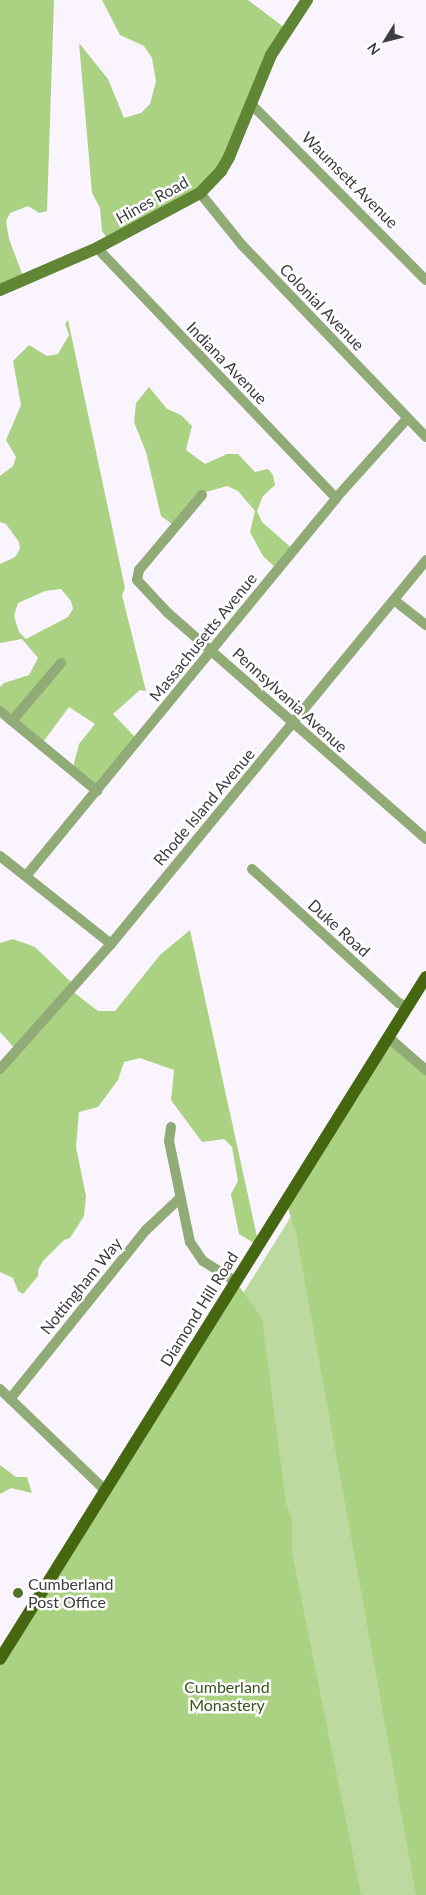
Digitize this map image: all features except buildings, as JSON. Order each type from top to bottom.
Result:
[{"type":"main road","name":"Diamond Hill Road","points":[[0,1659],[104,1489],[236,1282],[426,977]]},
{"type":"street","name":"Hines Road","points":[[0,290],[97,248],[200,193],[222,171],[271,55],[307,0]]},
{"type":"street","name":"Waumsett Avenue","points":[[251,104],[426,280]]},
{"type":"street","name":"Colonial Avenue","points":[[200,193],[242,245],[426,437]]},
{"type":"street","name":"Indiana Avenue","points":[[97,248],[336,498]]},
{"type":"street","name":"Massachusetts Avenue","points":[[26,876],[336,498],[407,419]]},
{"type":"street","name":"Pennsylvania Avenue","points":[[202,494],[139,570],[137,580],[168,613],[426,839]]},
{"type":"street","name":"Rhode Island Avenue","points":[[0,1069],[111,944],[426,560]]},
{"type":"street","points":[[394,600],[426,625]]},
{"type":"street","points":[[12,721],[61,663]]},
{"type":"street","points":[[0,711],[97,791]]},
{"type":"street","points":[[0,856],[111,944]]},
{"type":"street","name":"Duke Road","points":[[252,869],[399,1003],[408,1007]]},
{"type":"street","points":[[389,1038],[426,1070]]},
{"type":"street","points":[[172,1127],[170,1141],[180,1198],[196,1253],[236,1282]]},
{"type":"street","name":"Nottingham Way","points":[[10,1399],[146,1230],[180,1198]]},
{"type":"street","points":[[0,1389],[104,1489]]},
{"type":"green space","points":[[0,0],[54,0],[47,211],[39,213],[28,206],[10,213],[6,221],[9,239],[24,279],[0,289]]},
{"type":"green space","points":[[102,0],[248,0],[285,28],[223,172],[109,241],[102,231],[100,208],[92,193],[79,43],[108,79],[124,118],[141,113],[150,104],[156,81],[152,58],[144,46],[120,35]]},
{"type":"green space","points":[[68,320],[125,588],[122,595],[146,691],[140,690],[113,714],[138,740],[98,787],[74,768],[79,744],[95,724],[69,707],[43,742],[0,709],[0,687],[4,683],[29,675],[38,658],[22,639],[0,643],[0,564],[15,557],[20,549],[19,542],[6,524],[0,522],[0,476],[13,466],[16,457],[6,440],[21,405],[13,361],[29,345],[47,356],[58,354],[69,335],[65,324]],"holes":[[[61,589],[71,601],[73,609],[68,617],[26,639],[19,632],[14,616],[18,603],[45,591]]]},
{"type":"green space","points":[[149,387],[167,409],[181,415],[192,426],[186,450],[205,464],[227,454],[238,454],[255,472],[268,469],[273,475],[275,485],[263,496],[257,511],[262,522],[294,550],[278,570],[263,556],[250,532],[255,511],[238,491],[227,486],[206,492],[176,527],[161,516],[146,452],[134,422],[136,403]]},
{"type":"green space","points":[[190,930],[259,1246],[239,1234],[231,1194],[238,1181],[232,1147],[224,1139],[202,1142],[171,1100],[174,1070],[140,1058],[124,1062],[118,1080],[98,1107],[79,1112],[76,1147],[86,1196],[84,1216],[70,1238],[64,1240],[43,1261],[38,1270],[38,1276],[23,1294],[18,1291],[13,1278],[0,1272],[0,1071],[17,1051],[0,1032],[0,943],[13,939],[35,947],[73,984],[72,991],[98,1011],[115,1011],[160,955]]},
{"type":"green space","points":[[395,1036],[426,1064],[426,1895],[416,1895],[296,1233],[287,1205]]},
{"type":"green space","name":"Cumberland Monastery","points":[[378,1077],[426,1091],[426,1895],[39,1895],[5,1675]]},
{"type":"green space","points":[[238,1285],[262,1318],[286,1503],[292,1519],[292,1552],[361,1895],[0,1895],[0,1665]]},
{"type":"green space","points":[[0,1465],[16,1477],[27,1477],[32,1493],[11,1488],[0,1494]]},
{"type":"place","name":"Cumberland Post Office","points":[[18,1593]]}]
